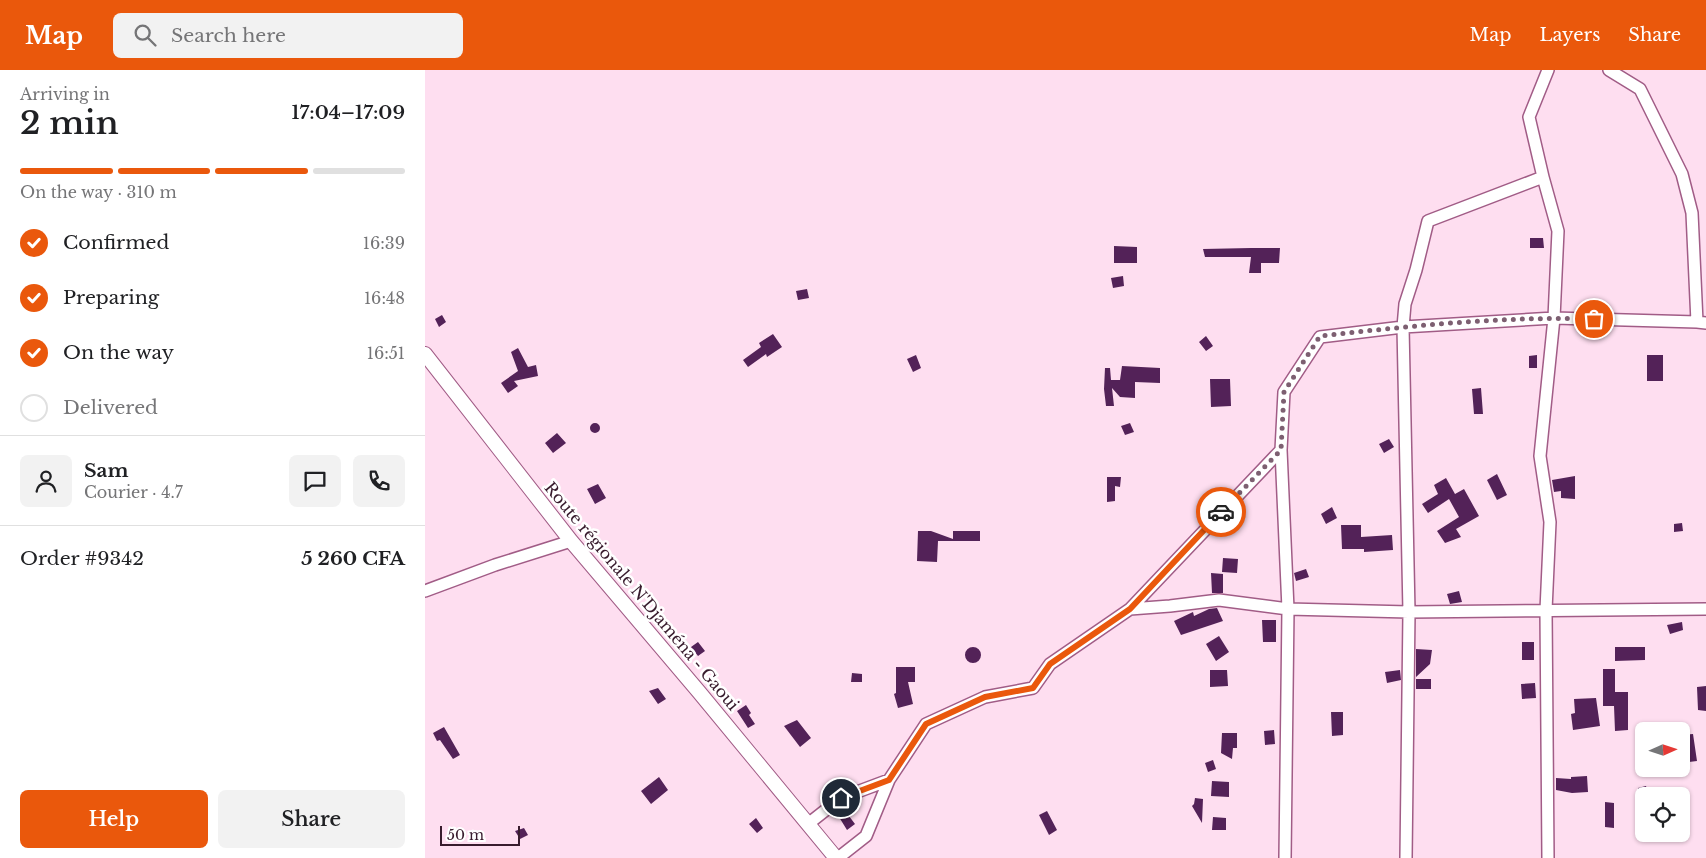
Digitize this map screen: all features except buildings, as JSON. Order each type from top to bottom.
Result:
[{"type":"street","points":[[1548,70],[1529,117],[1558,231],[1554,318],[1541,456],[1550,522],[1546,610],[1548,858]]},
{"type":"street","points":[[1285,858],[1288,609],[1281,450],[1284,392],[1320,336],[1403,327],[1554,318],[1702,323],[1692,213],[1682,174],[1641,88],[1609,70]]},
{"type":"street","points":[[1406,858],[1409,612],[1403,327],[1405,304],[1416,270],[1428,221],[1543,177]]},
{"type":"street","name":"Route régionale N'Djaména - Gaoui","points":[[425,354],[571,541],[837,858]]},
{"type":"street","points":[[837,858],[866,836],[889,780],[926,724],[985,697],[1033,688],[1050,664],[1130,609],[1281,450]]},
{"type":"street","points":[[425,591],[495,565],[571,541]]},
{"type":"street","points":[[1130,609],[1219,600],[1288,609],[1409,612],[1706,608]]},
{"type":"street","points":[[808,824],[841,798],[889,780]]},
{"type":"way so far","points":[[1221,512],[1281,450],[1284,392],[1320,336],[1403,327],[1554,318],[1594,319]]},
{"type":"route","points":[[841,798],[889,780],[926,724],[985,697],[1033,688],[1050,664],[1130,609],[1221,512]]}]
